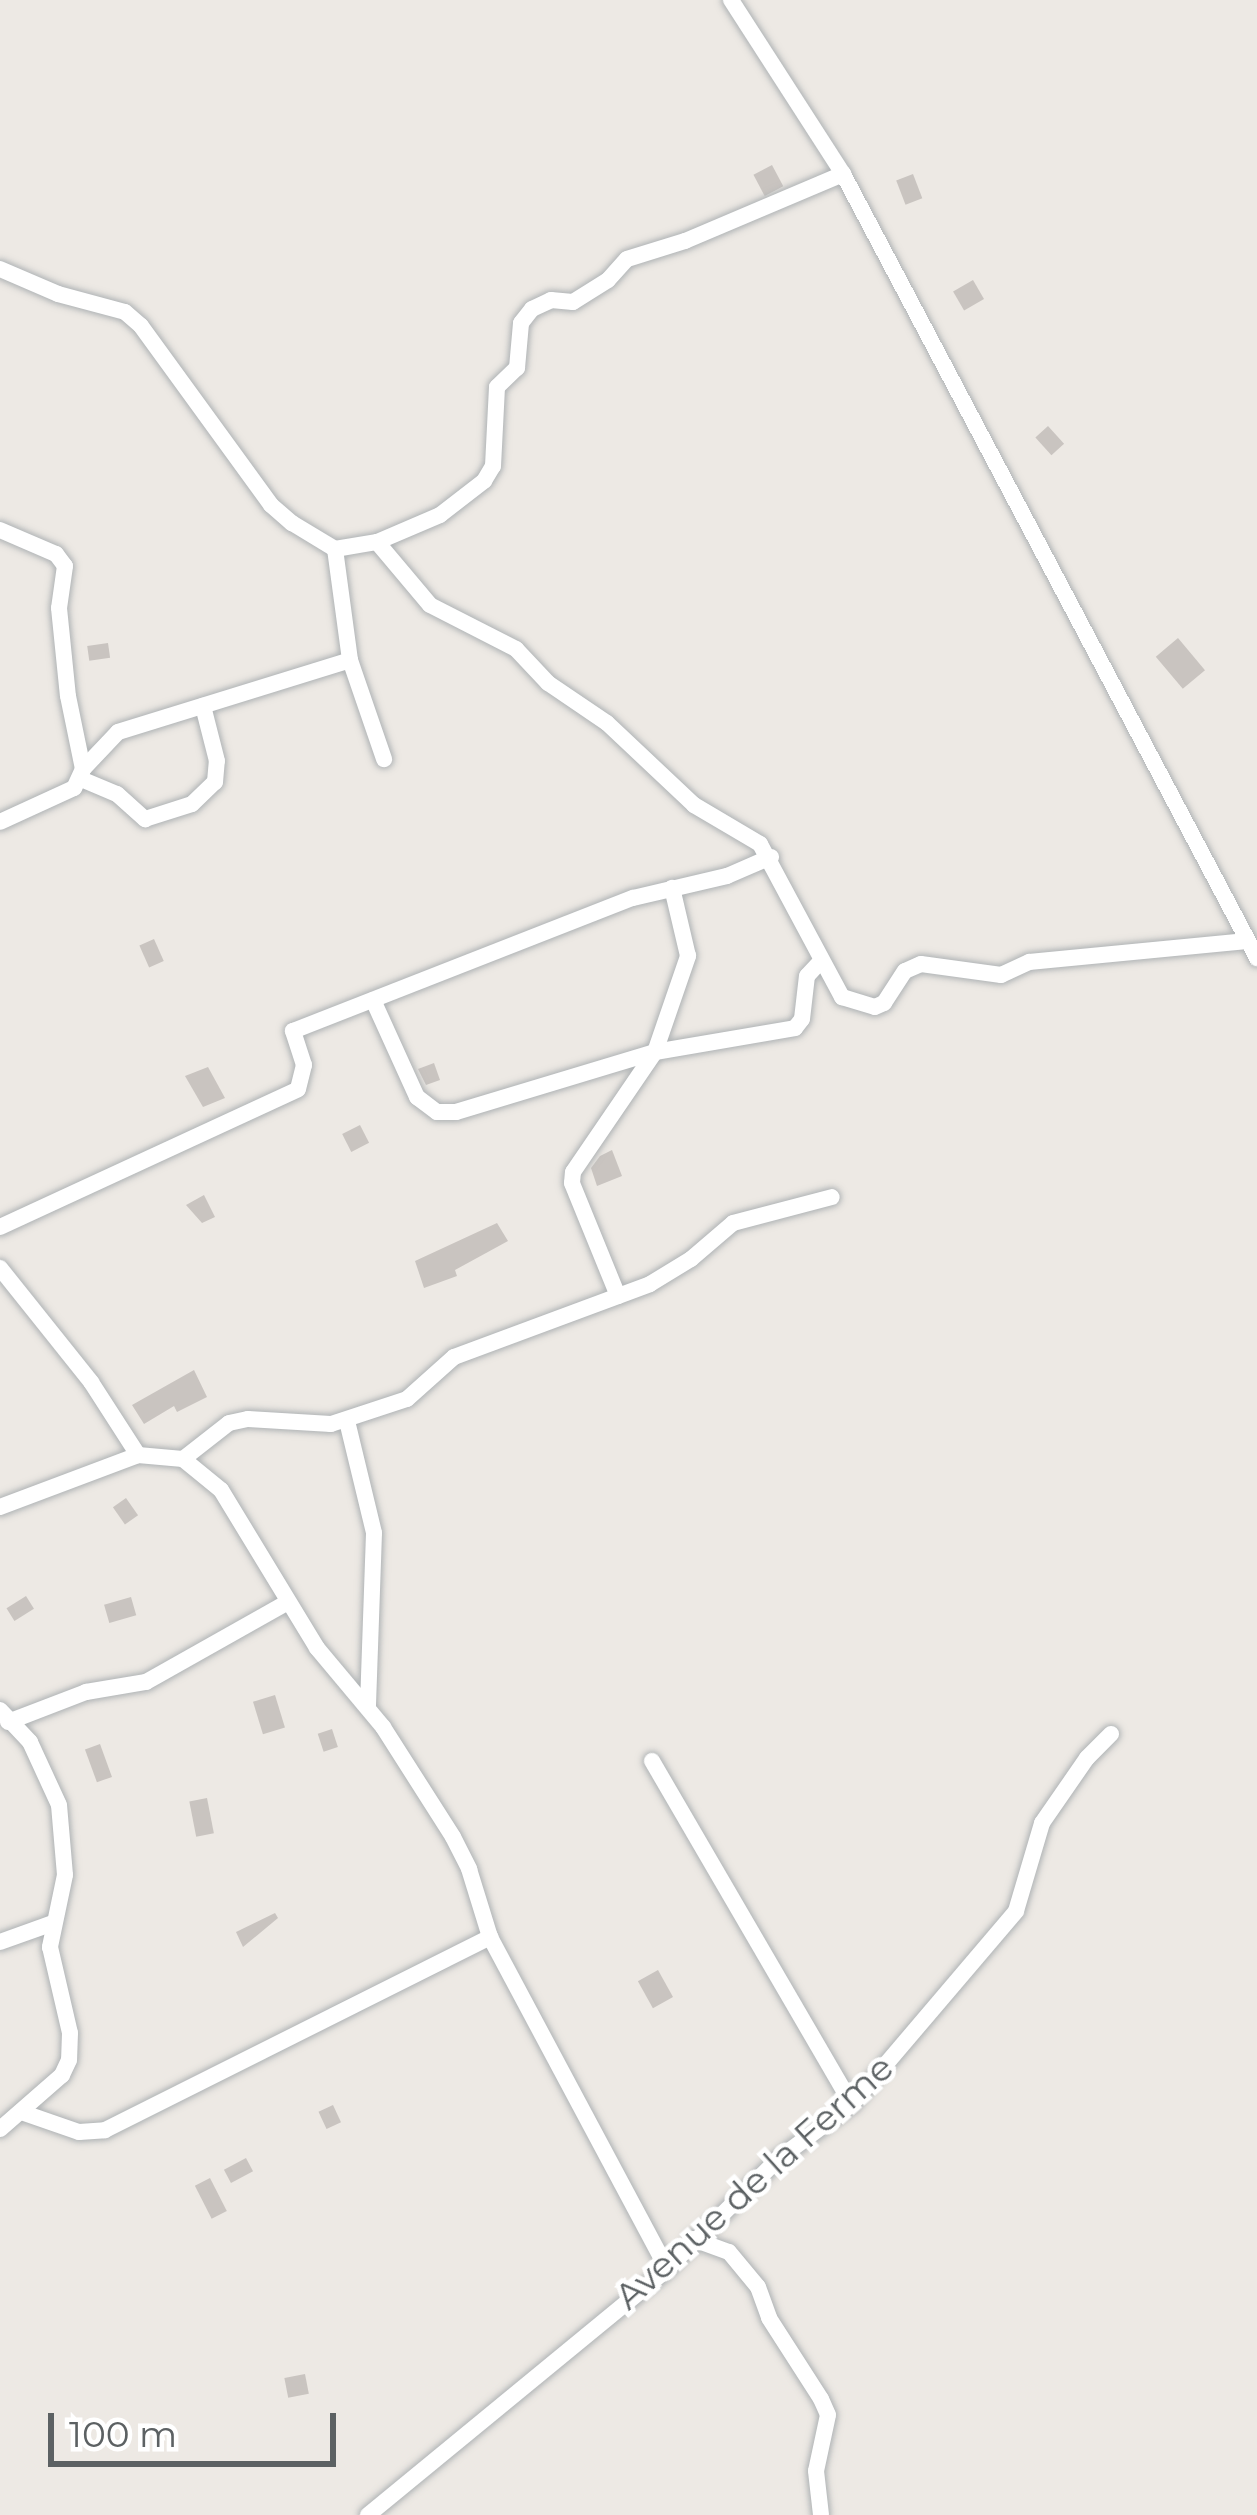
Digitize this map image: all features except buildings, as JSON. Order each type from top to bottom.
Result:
[{"type":"street","points":[[730,0],[843,174],[1257,958]]},
{"type":"street","points":[[0,269],[58,294],[110,305],[141,326],[271,505],[335,549],[377,542],[440,515],[484,481],[493,466],[497,387],[517,368],[521,323],[532,309],[551,300],[573,302],[608,280],[627,259],[685,241],[843,174]]},
{"type":"street","points":[[0,530],[56,554],[64,566],[59,608],[82,774],[146,819],[192,804],[215,782],[217,761],[203,706]]},
{"type":"street","points":[[377,542],[430,605],[516,649],[548,682],[607,723],[694,805],[747,834],[771,857],[842,997],[875,1007],[905,971],[921,964],[1001,974],[1029,962],[1247,941]]},
{"type":"street","points":[[335,549],[350,660],[384,759]]},
{"type":"street","points":[[0,822],[82,774],[118,732],[350,660]]},
{"type":"street","points":[[0,1227],[298,1089],[304,1065],[293,1031],[672,888],[727,876],[771,857]]},
{"type":"street","points":[[618,1296],[572,1183],[573,1172],[655,1052],[688,956],[672,888]]},
{"type":"street","points":[[373,1000],[417,1097],[437,1112],[456,1112],[655,1052],[795,1028],[802,1019],[806,976],[821,961]]},
{"type":"street","points":[[183,1459],[229,1423],[347,1421],[421,1391],[454,1357],[618,1296],[691,1259],[734,1223],[832,1197]]},
{"type":"street","points":[[0,1268],[91,1382],[138,1455]]},
{"type":"street","points":[[347,1421],[374,1533],[368,1707]]},
{"type":"street","points":[[0,1507],[138,1455],[183,1459],[210,1478],[232,1505],[288,1602],[338,1676],[368,1707],[453,1838],[469,1869],[490,1937],[667,2270]]},
{"type":"street","points":[[0,2129],[24,2113],[62,2075],[69,2060],[68,2007],[50,1947],[64,1875],[58,1805],[30,1742],[4,1716],[86,1692],[146,1682],[288,1602]]},
{"type":"street","name":"Avenue de la Ferme","points":[[368,2515],[667,2270],[777,2160],[852,2104],[1016,1911],[1042,1823],[1087,1758],[1111,1734]]},
{"type":"street","points":[[652,1761],[852,2104]]},
{"type":"street","points":[[0,1942],[53,1923]]},
{"type":"street","points":[[24,2113],[79,2132],[105,2130],[490,1937]]},
{"type":"street","points":[[694,2240],[729,2252],[758,2288],[769,2318],[821,2399],[828,2415],[816,2471],[821,2515]]}]
